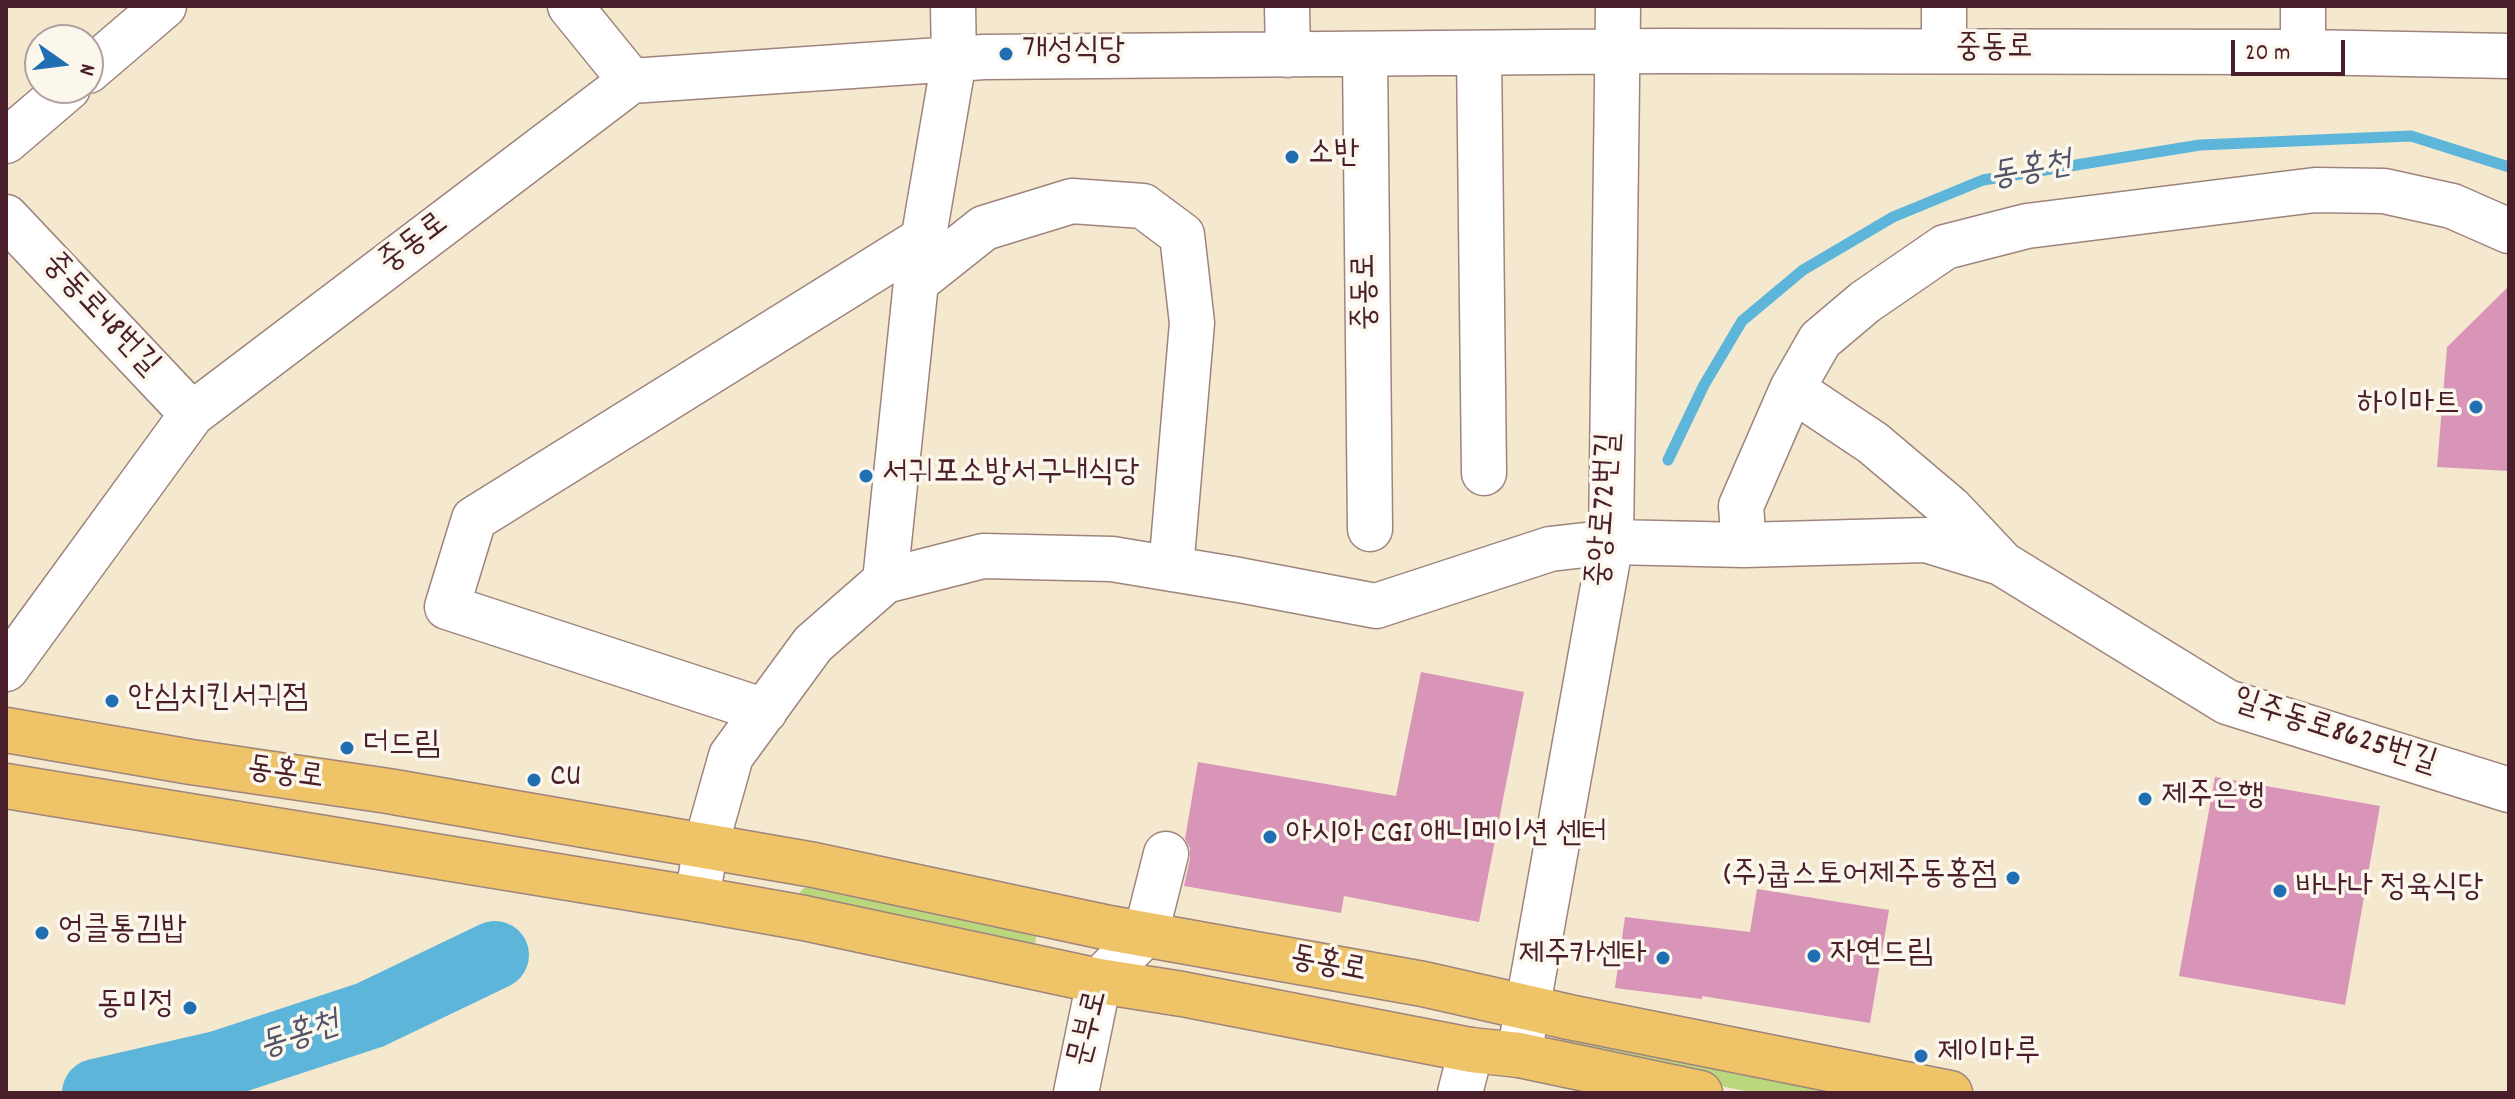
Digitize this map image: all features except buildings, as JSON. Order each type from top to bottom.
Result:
[{"type":"main road","name":"동홍로","points":[[6,730],[706,845],[1146,933],[1423,984],[1527,1008],[1950,1093]]},
{"type":"main road","name":"동홍로","points":[[6,786],[804,918],[1099,981],[1471,1050],[1519,1055],[1700,1093]]},
{"type":"street","points":[[104,57],[164,6]]},
{"type":"street","points":[[570,6],[631,81]]},
{"type":"street","points":[[885,581],[916,282],[954,60],[953,6]]},
{"type":"street","points":[[1287,6],[1288,55]]},
{"type":"street","name":"중앙로72번길","points":[[1519,1055],[1611,542],[1618,6]]},
{"type":"street","points":[[1944,6],[1944,51]]},
{"type":"street","points":[[2303,6],[2303,52]]},
{"type":"street","name":"중동로","points":[[6,669],[192,414],[631,81],[954,60],[1288,55],[1944,51],[2509,56]]},
{"type":"street","points":[[1479,53],[1484,473]]},
{"type":"street","name":"중동로","points":[[1365,54],[1370,529]]},
{"type":"street","points":[[6,141],[49,104]]},
{"type":"street","points":[[1744,545],[1741,506],[1792,389],[1820,340],[1865,302],[1945,247],[2027,226],[2315,190],[2384,191],[2452,206],[2509,231]]},
{"type":"street","points":[[697,899],[706,845],[731,756],[813,644],[885,581],[983,556],[1112,559],[1171,569],[1192,323],[1182,235],[1143,206],[1072,201],[984,228],[916,282]]},
{"type":"street","name":"중동로48번길","points":[[6,217],[192,414]]},
{"type":"street","points":[[765,711],[447,607],[474,519],[923,239]]},
{"type":"street","name":"일주동로8625번길","points":[[1792,389],[1873,443],[1951,509],[2001,563]]},
{"type":"street","name":"일주동로8625번길","points":[[1171,569],[1376,606],[1550,549],[1611,542],[1744,545],[1926,540],[2001,563],[2227,702],[2509,790]]},
{"type":"street","points":[[1146,933],[1166,854]]},
{"type":"street","name":"문부로","points":[[1076,1093],[1099,981],[1146,933]]},
{"type":"street","points":[[1460,1093],[1471,1050]]},
{"type":"green space","points":[[816,887],[1037,933],[1035,943],[1030,945],[801,898],[800,892],[804,888]]},
{"type":"green space","points":[[1562,1038],[1857,1093],[1756,1093],[1562,1055],[1558,1043]]},
{"type":"waterway","name":"동홍천","points":[[1668,460],[1704,385],[1742,321],[1803,270],[1893,217],[1983,180],[2200,145],[2411,136],[2509,167]]},
{"type":"waterway","name":"동홍천","points":[[96,1093],[218,1065],[370,1015],[495,955]]},
{"type":"place","name":"개성식당","points":[[1006,54]]},
{"type":"place","name":"소반","points":[[1292,157]]},
{"type":"place","name":"하이마트","points":[[2476,407]]},
{"type":"place","name":"서귀포소방서구내식당","points":[[866,476]]},
{"type":"place","name":"안심치킨서귀점","points":[[112,701]]},
{"type":"place","name":"더드림","points":[[347,748]]},
{"type":"place","name":"CU","points":[[534,780]]},
{"type":"place","name":"제주은행","points":[[2145,799]]},
{"type":"place","name":"아시아 CGI 애니메이션 센터","points":[[1270,837]]},
{"type":"place","name":"(주)쿱스토어제주동홍점","points":[[2013,878]]},
{"type":"place","name":"바나나 정육식당","points":[[2280,891]]},
{"type":"place","name":"엉클통김밥","points":[[42,933]]},
{"type":"place","name":"자연드림","points":[[1814,956]]},
{"type":"place","name":"제주카센타","points":[[1663,958]]},
{"type":"place","name":"동미정","points":[[190,1008]]},
{"type":"place","name":"제이마루","points":[[1921,1056]]}]
